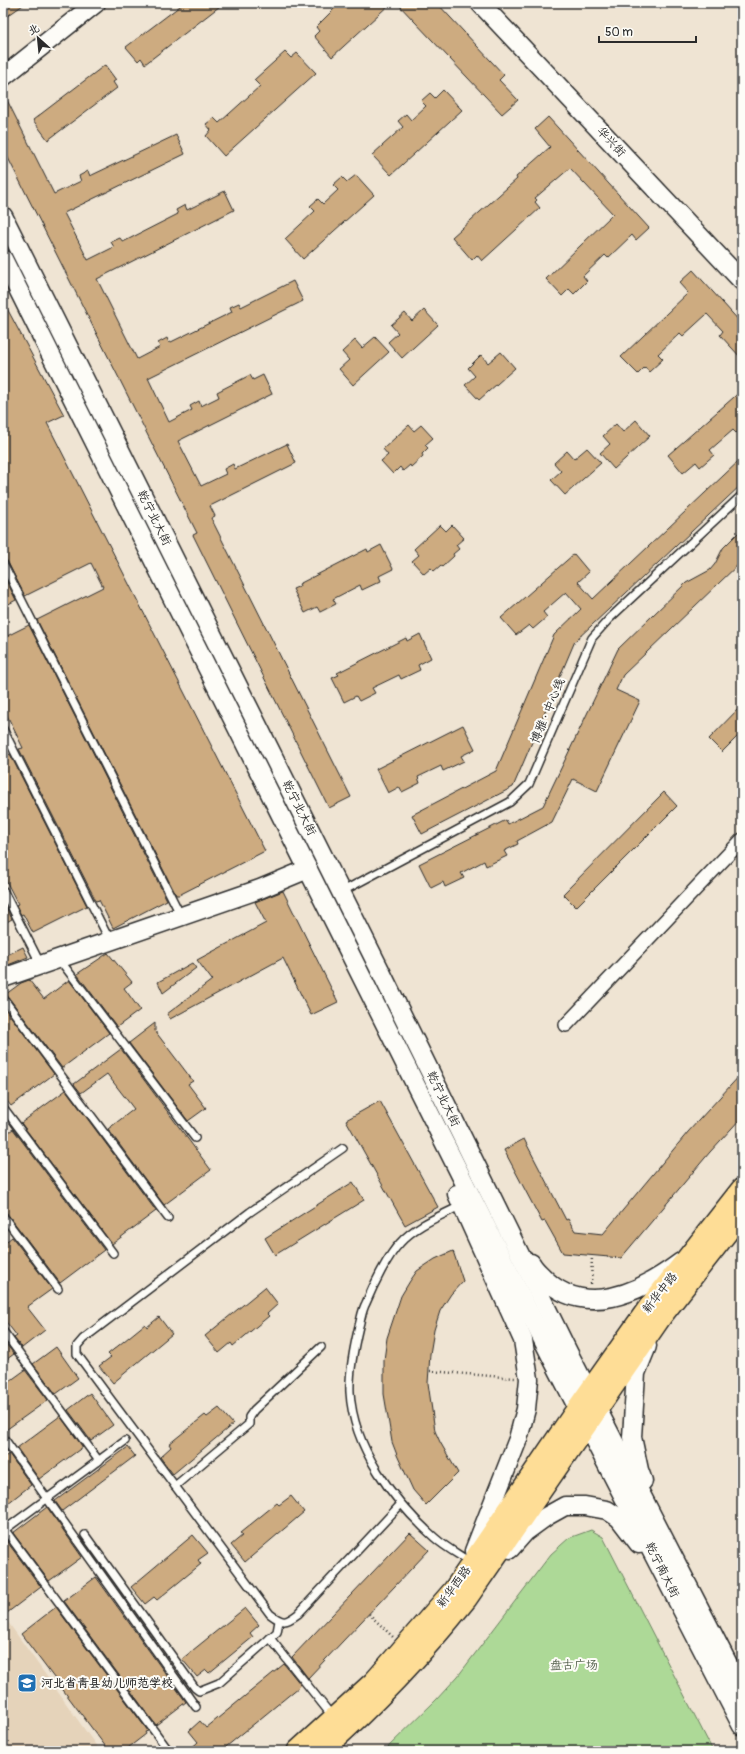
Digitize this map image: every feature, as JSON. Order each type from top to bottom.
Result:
[{"type":"main road","points":[[3,77],[96,3]]},
{"type":"main road","name":"华兴街","points":[[480,3],[742,280]]},
{"type":"main road","name":"乾宁北大街","points":[[3,216],[341,892],[494,1203],[587,1408]]},
{"type":"main road","name":"乾宁北大街","points":[[3,259],[420,1093],[587,1408]]},
{"type":"main road","points":[[3,978],[260,889],[308,869]]},
{"type":"main road","points":[[420,1093],[424,1121],[523,1340],[529,1379],[526,1409],[518,1439],[467,1568]]},
{"type":"main road","name":"新华中路","points":[[587,1408],[650,1306],[742,1189]]},
{"type":"main road","points":[[494,1203],[533,1267],[553,1287],[576,1298],[603,1299],[619,1296],[666,1273],[692,1252]]},
{"type":"main road","name":"新华中路","points":[[587,1408],[742,1213]]},
{"type":"main road","points":[[662,1315],[636,1373],[632,1437],[639,1470],[662,1536]]},
{"type":"main road","name":"乾宁南大街","points":[[587,1408],[662,1536],[742,1691]]},
{"type":"main road","name":"乾宁南大街","points":[[587,1408],[662,1571],[742,1726]]},
{"type":"main road","name":"新华西路","points":[[298,1751],[374,1682],[449,1596],[467,1568],[587,1408]]},
{"type":"main road","name":"新华西路","points":[[320,1751],[385,1692],[466,1599],[587,1408]]},
{"type":"main road","points":[[466,1599],[525,1532],[547,1516],[565,1506],[585,1506],[607,1510],[619,1518],[635,1540],[662,1571]]},
{"type":"street","points":[[566,1026],[742,840]]},
{"type":"lane","name":"博雅 · 中心线","points":[[341,892],[510,802],[521,793],[529,784],[592,638],[609,619],[742,495]]},
{"type":"lane","points":[[3,563],[181,916]]},
{"type":"lane","points":[[3,729],[110,941]]},
{"type":"lane","points":[[3,890],[41,965]]},
{"type":"lane","points":[[58,959],[195,1138]]},
{"type":"lane","points":[[3,998],[168,1218]]},
{"type":"lane","points":[[3,1107],[113,1253]]},
{"type":"lane","points":[[343,1148],[250,1212],[83,1338],[77,1346],[77,1354],[270,1614],[279,1621],[286,1622],[298,1614],[401,1504]]},
{"type":"lane","points":[[462,1205],[420,1227],[399,1243],[385,1265],[365,1304],[357,1335],[350,1379],[350,1393],[359,1435],[368,1456],[385,1483],[401,1504],[467,1568]]},
{"type":"lane","points":[[3,1216],[58,1289]]},
{"type":"lane","points":[[3,1331],[99,1461]]},
{"type":"lane","points":[[175,1486],[249,1424],[249,1417],[254,1410],[321,1347]]},
{"type":"lane","points":[[3,1437],[196,1708]]},
{"type":"lane","points":[[125,1441],[4,1531],[169,1751]]},
{"type":"lane","points":[[86,1535],[195,1688],[199,1691],[219,1683],[277,1632],[279,1621]]},
{"type":"lane","points":[[270,1638],[335,1719]]},
{"type":"path","points":[[591,1299],[592,1256]]},
{"type":"path","points":[[430,1371],[529,1379]]},
{"type":"path","points":[[369,1614],[405,1648]]},
{"type":"shaded area","name":"河北省青县幼儿师范学校","points":[[3,1615],[100,1751],[3,1751]]},
{"type":"green space","name":"盘古广场","points":[[591,1530],[603,1537],[713,1751],[384,1751],[458,1676],[551,1554],[569,1538]]},
{"type":"building","points":[[3,3],[26,3],[3,19]]},
{"type":"building","points":[[184,3],[224,3],[145,64],[141,58],[138,61],[126,47]]},
{"type":"building","points":[[340,3],[345,8],[350,3],[391,3],[332,57],[314,36],[319,31],[316,27]]},
{"type":"building","points":[[397,3],[437,3],[504,75],[499,80],[518,100],[502,114]]},
{"type":"building","points":[[285,52],[291,58],[297,53],[316,73],[224,156],[206,136],[211,130],[206,124],[214,118],[219,123],[260,86],[254,80]]},
{"type":"building","points":[[105,65],[116,80],[113,82],[117,88],[48,140],[33,120]]},
{"type":"building","points":[[443,90],[462,110],[391,175],[372,155],[403,127],[398,121],[406,114],[411,120],[426,106],[421,101],[430,93],[435,98]]},
{"type":"building","points":[[3,92],[54,194],[81,181],[79,176],[88,171],[90,176],[176,135],[185,154],[64,213],[88,260],[114,247],[111,242],[120,238],[123,242],[178,214],[176,210],[185,205],[187,210],[225,191],[234,210],[97,279],[137,359],[160,347],[158,343],[167,338],[169,343],[232,312],[230,307],[239,303],[241,307],[293,281],[303,301],[148,378],[169,422],[192,410],[190,406],[199,401],[201,406],[219,397],[217,392],[250,375],[253,380],[263,375],[272,394],[178,441],[201,486],[226,474],[224,469],[233,464],[235,469],[287,444],[296,463],[210,506],[215,516],[211,518],[351,797],[329,808],[193,535],[197,533],[3,148]]},
{"type":"building","points":[[548,117],[649,228],[636,240],[632,235],[608,258],[605,255],[583,276],[587,281],[574,294],[569,289],[562,296],[546,279],[613,214],[570,168],[535,198],[537,200],[535,202],[540,208],[482,261],[477,255],[472,260],[452,237],[517,179],[516,177],[550,147],[535,129]]},
{"type":"building","points":[[356,175],[374,195],[303,259],[285,239],[315,211],[310,206],[318,199],[323,204],[338,190],[333,185],[342,177],[347,182]]},
{"type":"building","points":[[693,270],[742,324],[742,359],[720,335],[723,331],[707,314],[683,336],[680,333],[658,354],[663,359],[649,372],[645,367],[638,374],[621,357],[688,293],[679,283]]},
{"type":"building","points":[[3,301],[64,415],[47,423],[265,851],[179,895],[176,895],[37,620],[103,587],[91,563],[25,596],[7,561],[3,558]]},
{"type":"building","points":[[424,310],[438,325],[402,358],[388,342],[398,333],[391,325],[405,313],[412,321]]},
{"type":"building","points":[[375,337],[389,352],[353,385],[339,369],[349,360],[342,352],[355,340],[362,348]]},
{"type":"building","points":[[501,352],[515,368],[479,400],[465,385],[475,376],[468,368],[481,355],[488,363]]},
{"type":"building","points":[[742,390],[742,428],[736,433],[733,430],[710,450],[714,455],[700,467],[696,462],[683,473],[668,455]]},
{"type":"building","points":[[636,420],[650,436],[614,469],[600,453],[610,444],[603,436],[616,424],[623,432]]},
{"type":"building","points":[[409,425],[414,431],[421,425],[433,438],[425,445],[428,448],[422,454],[423,456],[411,467],[410,465],[403,471],[400,467],[393,474],[381,461],[388,455],[383,449]]},
{"type":"building","points":[[587,448],[601,463],[565,495],[551,480],[561,471],[554,463],[567,451],[574,459]]},
{"type":"building","points":[[742,458],[742,484],[575,641],[513,787],[422,834],[412,815],[496,771],[554,635],[581,609],[566,592],[543,612],[547,617],[533,629],[529,625],[516,635],[501,618],[574,554],[589,572],[578,582],[593,599]]},
{"type":"building","points":[[440,525],[446,531],[452,525],[464,538],[456,545],[459,549],[453,554],[454,556],[442,567],[441,565],[434,571],[431,568],[424,574],[412,561],[419,555],[414,549]]},
{"type":"building","points":[[742,529],[742,561],[623,675],[616,690],[640,701],[597,791],[573,779],[552,822],[517,841],[518,844],[504,851],[507,856],[486,866],[484,861],[461,873],[464,878],[445,887],[443,882],[431,888],[419,864],[506,820],[508,824],[543,806],[618,649],[686,583],[710,570],[715,564],[723,548]]},
{"type":"building","points":[[381,545],[393,569],[379,576],[381,581],[362,590],[360,585],[333,599],[336,604],[320,612],[317,607],[305,613],[293,589],[300,586],[299,584],[367,549],[368,552]]},
{"type":"building","points":[[3,574],[16,600],[3,607]]},
{"type":"building","points":[[29,625],[167,900],[113,928],[99,900],[96,901],[19,749],[23,748],[3,707],[3,638]]},
{"type":"building","points":[[420,634],[431,658],[418,665],[420,670],[401,679],[399,675],[372,688],[375,693],[359,701],[356,696],[344,702],[332,678],[339,675],[337,673],[406,638],[407,641]]},
{"type":"building","points":[[742,705],[742,732],[722,752],[709,739]]},
{"type":"building","points":[[463,725],[475,749],[461,756],[464,761],[443,771],[441,766],[418,777],[420,783],[402,792],[399,787],[388,793],[376,769]]},
{"type":"building","points":[[10,754],[87,906],[33,933],[23,914],[21,915],[16,905],[18,904],[3,875],[3,757]]},
{"type":"building","points":[[664,792],[677,806],[576,907],[563,894]]},
{"type":"building","points":[[283,891],[338,1002],[311,1015],[283,958],[170,1019],[167,1014],[212,980],[197,960],[266,923],[255,902]]},
{"type":"building","points":[[7,909],[12,919],[3,924],[3,912]]},
{"type":"building","points":[[23,947],[28,957],[3,967],[3,957]]},
{"type":"building","points":[[108,953],[132,982],[124,988],[140,1010],[117,1027],[77,974]]},
{"type":"building","points":[[192,963],[196,968],[163,993],[158,982]]},
{"type":"building","points":[[29,980],[44,999],[69,980],[109,1033],[62,1068],[6,994],[21,983]]},
{"type":"building","points":[[3,1006],[54,1074],[11,1106],[3,1096]]},
{"type":"building","points":[[155,1023],[155,1031],[193,1081],[188,1084],[206,1108],[188,1121],[129,1043]]},
{"type":"building","points":[[121,1049],[211,1170],[164,1205],[108,1129],[134,1109],[107,1074],[81,1093],[74,1084]]},
{"type":"building","points":[[742,1073],[742,1117],[710,1152],[621,1258],[563,1253],[545,1221],[542,1222],[504,1150],[524,1139],[566,1220],[568,1219],[575,1231],[603,1234],[688,1132]]},
{"type":"building","points":[[66,1090],[156,1211],[112,1244],[21,1123]]},
{"type":"building","points":[[380,1101],[438,1207],[405,1225],[346,1120]]},
{"type":"building","points":[[13,1129],[104,1250],[60,1283],[3,1208],[3,1136]]},
{"type":"building","points":[[353,1182],[364,1200],[275,1255],[265,1238]]},
{"type":"building","points":[[12,1237],[52,1289],[27,1307],[45,1330],[22,1348],[14,1338],[17,1336],[3,1318],[3,1244]]},
{"type":"building","points":[[453,1251],[463,1281],[451,1294],[440,1311],[434,1330],[430,1354],[428,1383],[435,1431],[458,1473],[426,1505],[413,1490],[392,1442],[384,1394],[384,1360],[387,1338],[401,1296],[410,1281],[417,1271],[435,1259]]},
{"type":"building","points":[[265,1287],[278,1304],[267,1314],[269,1316],[233,1346],[231,1343],[219,1353],[205,1336]]},
{"type":"building","points":[[159,1317],[172,1334],[113,1383],[99,1366],[111,1357],[108,1354],[145,1324],[147,1327]]},
{"type":"building","points":[[6,1344],[14,1354],[3,1362],[3,1346]]},
{"type":"building","points":[[56,1347],[78,1378],[56,1394],[33,1364]]},
{"type":"building","points":[[25,1370],[48,1400],[3,1432],[3,1386]]},
{"type":"building","points":[[90,1393],[113,1425],[91,1441],[68,1410]]},
{"type":"building","points":[[219,1408],[233,1424],[173,1474],[160,1457],[171,1447],[169,1444],[205,1415],[207,1417]]},
{"type":"building","points":[[60,1416],[83,1447],[39,1479],[17,1448]]},
{"type":"building","points":[[128,1447],[135,1456],[62,1511],[55,1501]]},
{"type":"building","points":[[9,1454],[31,1485],[3,1507],[3,1458]]},
{"type":"building","points":[[291,1496],[304,1512],[245,1562],[231,1545],[243,1535],[240,1533],[277,1503],[279,1505]]},
{"type":"building","points":[[47,1507],[82,1557],[49,1581],[13,1533]]},
{"type":"building","points":[[410,1533],[429,1550],[308,1678],[292,1657]]},
{"type":"building","points":[[193,1535],[208,1553],[198,1560],[201,1564],[157,1600],[154,1597],[145,1604],[131,1587]]},
{"type":"building","points":[[5,1539],[41,1587],[3,1616],[3,1540]]},
{"type":"building","points":[[96,1577],[186,1702],[156,1725],[64,1601]]},
{"type":"building","points":[[56,1607],[148,1731],[124,1751],[109,1751],[21,1634]]},
{"type":"building","points":[[245,1608],[259,1625],[250,1633],[253,1637],[209,1673],[206,1670],[197,1677],[182,1659]]},
{"type":"building","points":[[284,1664],[301,1685],[299,1687],[221,1751],[188,1751],[198,1742],[189,1731],[200,1721],[206,1728]]},
{"type":"place","name":"河北省青县幼儿师范学校","points":[[27,1683]]}]
